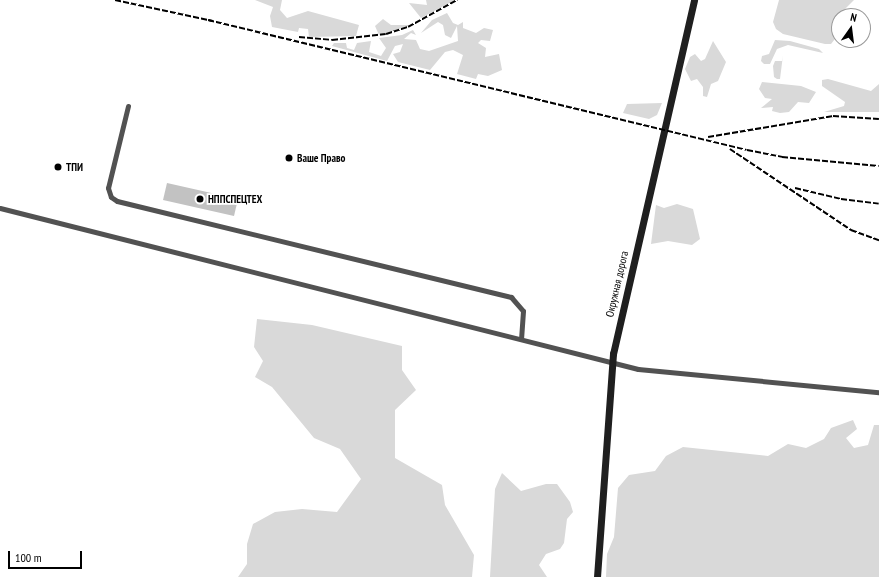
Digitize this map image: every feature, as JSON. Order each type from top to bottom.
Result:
[{"type":"main road","name":"Окружная дорога","points":[[597,577],[611,362],[694,0]]},
{"type":"street","points":[[128,106],[108,188],[111,197],[117,201],[511,297],[523,311],[521,338]]},
{"type":"street","points":[[0,208],[521,338],[611,362],[654,371],[879,392]]},
{"type":"shaded area","points":[[255,0],[282,0],[280,10],[287,18],[308,11],[359,25],[356,36],[309,37],[308,29],[299,28],[298,32],[272,27],[270,16],[273,7]]},
{"type":"shaded area","points":[[426,0],[455,0],[421,18],[409,3],[427,5]]},
{"type":"shaded area","points":[[779,0],[854,0],[846,8],[831,8],[831,44],[825,44],[783,34],[776,29],[773,22]]},
{"type":"shaded area","points":[[447,13],[453,23],[458,25],[463,22],[463,28],[476,33],[484,28],[493,30],[490,41],[481,40],[478,43],[486,48],[485,57],[499,54],[502,70],[488,76],[478,74],[476,79],[457,74],[463,55],[453,50],[445,52],[430,70],[398,62],[393,54],[400,52],[403,44],[395,46],[387,61],[332,46],[334,43],[346,43],[347,48],[354,50],[357,43],[371,41],[369,52],[381,56],[386,48],[379,38],[402,35],[413,30],[416,35],[411,33],[404,39],[416,40],[420,49],[429,51],[458,41],[457,26],[451,38],[445,35],[443,25],[438,22],[421,33],[432,20]]},
{"type":"shaded area","points":[[383,19],[391,25],[412,25],[379,35],[375,26]]},
{"type":"shaded area","points":[[775,40],[790,41],[819,49],[823,53],[788,45],[777,49],[770,64],[764,64],[761,61],[762,56],[769,54]]},
{"type":"shaded area","points":[[713,41],[726,62],[718,81],[711,84],[707,97],[703,96],[703,87],[697,79],[691,81],[685,69],[690,57],[695,54],[701,61],[705,59]]},
{"type":"shaded area","points":[[783,55],[780,79],[777,79],[774,77],[773,66],[775,61],[782,61]]},
{"type":"shaded area","points":[[828,79],[871,91],[879,84],[879,112],[824,112],[844,106],[845,102],[822,86],[822,80]]},
{"type":"shaded area","points":[[762,82],[801,86],[816,92],[809,103],[798,102],[789,112],[780,113],[772,111],[773,107],[761,108],[772,99],[765,98],[759,89]]},
{"type":"shaded area","points":[[662,103],[657,115],[649,119],[623,113],[627,104]]},
{"type":"shaded area","points":[[677,204],[693,209],[700,239],[692,245],[668,241],[651,244],[656,205],[664,208]]},
{"type":"shaded area","points":[[257,319],[312,325],[402,346],[402,370],[416,390],[395,410],[395,458],[442,485],[445,505],[474,555],[472,577],[238,577],[247,564],[247,544],[253,524],[275,512],[302,509],[337,512],[361,479],[340,449],[314,438],[272,387],[255,377],[263,361],[254,347]]},
{"type":"shaded area","points":[[853,420],[857,429],[846,438],[854,448],[868,445],[874,425],[879,425],[879,577],[606,577],[607,554],[614,537],[618,488],[629,475],[655,471],[666,456],[683,447],[768,456],[788,444],[806,448],[824,439],[831,428]]},
{"type":"shaded area","points":[[502,473],[521,491],[546,484],[557,484],[570,502],[573,512],[567,519],[564,543],[560,549],[546,554],[539,565],[547,577],[490,577],[495,489]]},
{"type":"building","name":"НППСПЕЦТЕХ","points":[[167,183],[238,199],[234,216],[163,200]]},
{"type":"railway","points":[[115,0],[213,21]]},
{"type":"railway","points":[[299,37],[332,40],[386,34],[408,27],[457,0]]},
{"type":"railway","points":[[208,20],[747,150],[782,157],[879,166]]},
{"type":"railway","points":[[708,137],[833,116],[879,119]]},
{"type":"railway","points":[[730,149],[851,230],[879,240]]},
{"type":"railway","points":[[795,188],[841,199],[879,204]]},
{"type":"place","name":"Ваше Право","points":[[289,158]]},
{"type":"place","name":"ТПИ","points":[[58,167]]},
{"type":"place","name":"НППСПЕЦТЕХ","points":[[200,199]]}]
